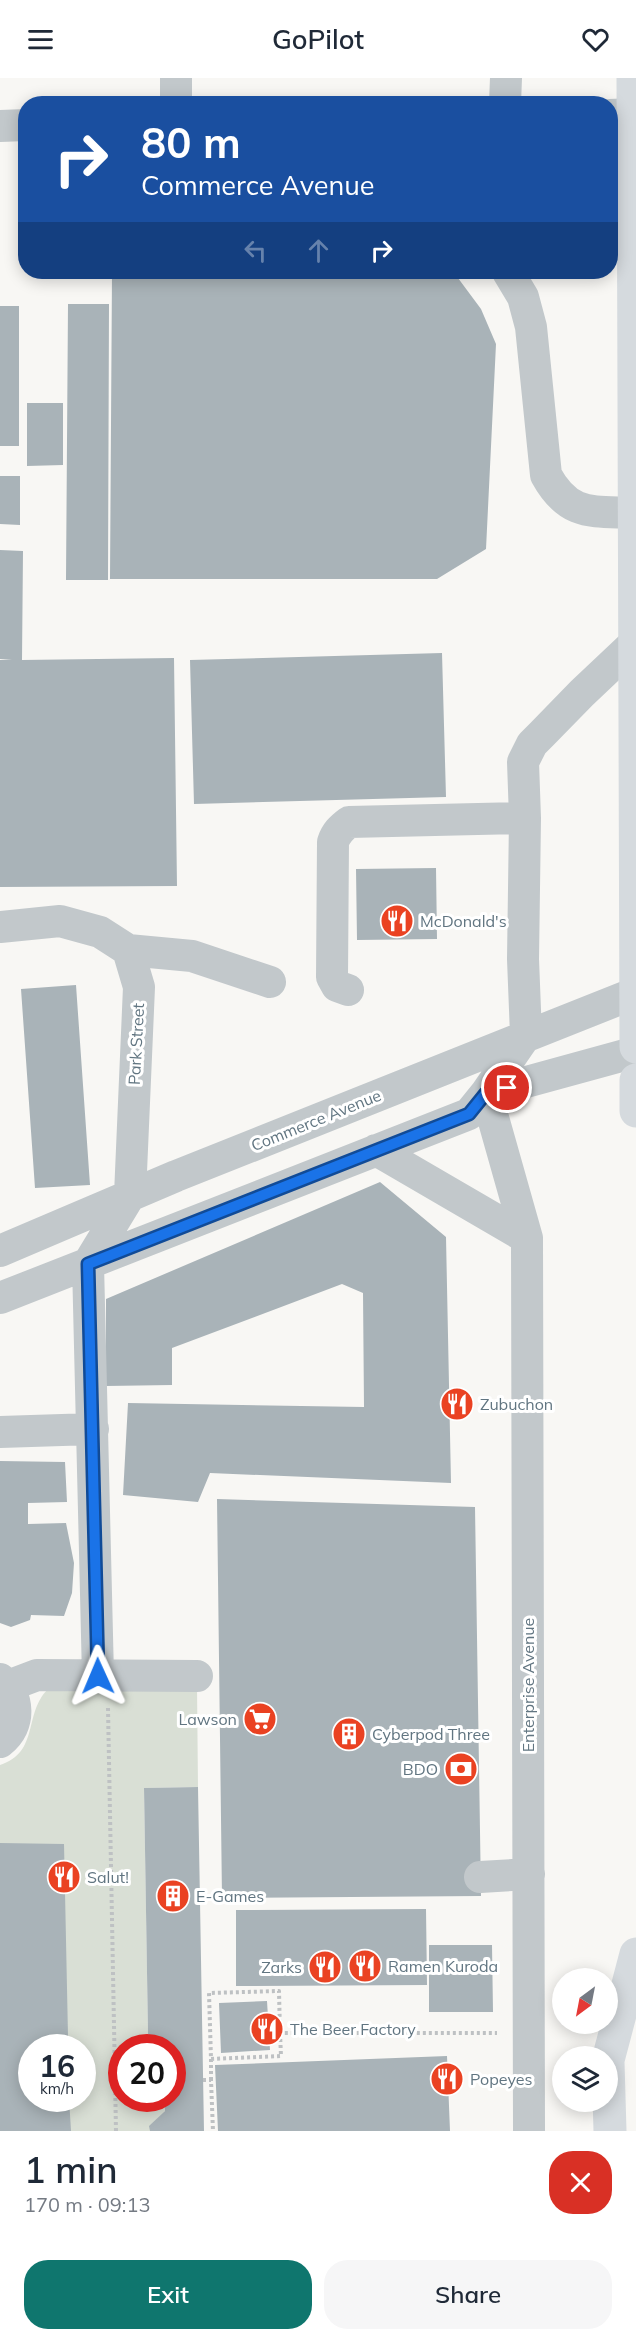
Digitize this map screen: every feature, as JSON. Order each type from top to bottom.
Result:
[{"type":"main road","points":[[633,78],[622,115],[634,513],[636,1047]]},
{"type":"main road","points":[[636,1080],[636,1111]]},
{"type":"main road","points":[[612,2046],[636,1954]]},
{"type":"main road","points":[[609,2112],[609,2131]]},
{"type":"street","points":[[176,78],[176,96]]},
{"type":"street","points":[[505,96],[506,78]]},
{"type":"street","points":[[0,126],[18,125]]},
{"type":"street","points":[[512,279],[523,297],[531,327],[546,475],[565,501],[581,508],[634,513]]},
{"type":"street","points":[[0,1298],[469,1114],[526,1035],[523,959],[525,818],[523,762],[532,744],[635,643]]},
{"type":"street","points":[[348,990],[337,986],[332,977],[333,842],[336,833],[342,827],[349,822],[525,818]]},
{"type":"street","points":[[0,927],[60,921],[100,932],[128,950],[192,956],[270,982]]},
{"type":"street","name":"Park Street","points":[[88,1264],[130,1195],[139,987],[128,950]]},
{"type":"street","name":"Commerce Avenue","points":[[0,1251],[130,1195],[634,993]]},
{"type":"street","points":[[486,1093],[636,1052]]},
{"type":"street","name":"Enterprise Avenue","points":[[486,1093],[527,1238],[529,2131]]},
{"type":"street","points":[[376,1150],[527,1238]]},
{"type":"street","points":[[88,1264],[98,1676]]},
{"type":"street","points":[[0,1432],[93,1429]]},
{"type":"street","points":[[0,1742],[13,1727],[16,1713],[14,1699],[4,1682],[37,1675],[197,1676]]},
{"type":"street","points":[[480,1876],[529,1874]]},
{"type":"path","points":[[98,1676],[108,1696],[115,2034]]},
{"type":"path","points":[[211,2059],[281,2056],[279,1991],[208,1993],[213,2131]]},
{"type":"path","points":[[280,2033],[529,2034]]},
{"type":"path","points":[[203,2080],[211,2080]]},
{"type":"path","points":[[116,2112],[116,2131]]},
{"type":"shaded area","points":[[197,1686],[198,1787],[144,1788],[148,2034],[108,2034],[108,2112],[164,2112],[150,2126],[150,2131],[0,2131],[0,1765],[13,1759],[21,1751],[40,1699],[48,1689]]},
{"type":"building","points":[[112,279],[459,279],[481,309],[496,344],[486,549],[437,579],[110,579]]},
{"type":"building","points":[[68,304],[109,304],[108,580],[66,580]]},
{"type":"building","points":[[0,306],[19,306],[19,446],[0,446]]},
{"type":"building","points":[[27,403],[63,403],[63,465],[27,466]]},
{"type":"building","points":[[0,476],[20,476],[20,525],[0,524]]},
{"type":"building","points":[[0,550],[23,551],[22,660],[174,658],[177,886],[0,887],[0,660],[12,659],[0,659]]},
{"type":"building","points":[[442,653],[446,797],[194,804],[190,660]]},
{"type":"building","name":"McDonald's","points":[[436,868],[437,939],[357,940],[356,869]]},
{"type":"building","points":[[76,985],[90,1185],[35,1188],[21,989]]},
{"type":"building","points":[[380,1182],[446,1237],[451,1483],[210,1473],[198,1502],[123,1495],[128,1403],[364,1407],[363,1293],[342,1284],[172,1348],[172,1385],[106,1386],[106,1299]]},
{"type":"building","points":[[0,1461],[65,1462],[67,1502],[28,1503],[28,1524],[66,1523],[74,1563],[72,1593],[64,1616],[31,1615],[30,1620],[11,1627],[0,1623]]},
{"type":"building","name":"Cyberpod Three","points":[[217,1499],[475,1507],[481,1896],[222,1898]]},
{"type":"building","name":"E-Games","points":[[198,1787],[204,2131],[150,2131],[149,2126],[164,2112],[186,2112],[186,2034],[148,2034],[144,1788]]},
{"type":"building","points":[[0,1843],[64,1844],[68,2034],[18,2034],[18,2112],[70,2112],[71,2131],[0,2131]]},
{"type":"building","points":[[426,1909],[427,1985],[236,1986],[236,1910]]},
{"type":"building","points":[[429,1945],[492,1945],[493,2012],[429,2012]]},
{"type":"building","points":[[267,2001],[270,2050],[221,2053],[219,2003]]},
{"type":"building","points":[[447,2056],[450,2131],[218,2131],[215,2065]]},
{"type":"place","name":"McDonald's","points":[[397,921]]},
{"type":"place","name":"Zubuchon","points":[[457,1404]]},
{"type":"place","name":"Lawson","points":[[260,1719]]},
{"type":"place","name":"Cyberpod Three","points":[[349,1734]]},
{"type":"place","name":"BDO","points":[[461,1769]]},
{"type":"place","name":"Salut!","points":[[64,1877]]},
{"type":"place","name":"E-Games","points":[[173,1896]]},
{"type":"place","name":"Ramen Kuroda","points":[[365,1966]]},
{"type":"place","name":"Zarks","points":[[325,1967]]},
{"type":"place","name":"The Beer Factory","points":[[267,2029]]},
{"type":"place","name":"Popeyes","points":[[447,2079]]},
{"type":"route","points":[[98,1676],[88,1264],[469,1114],[486,1093],[507,1088]]}]
